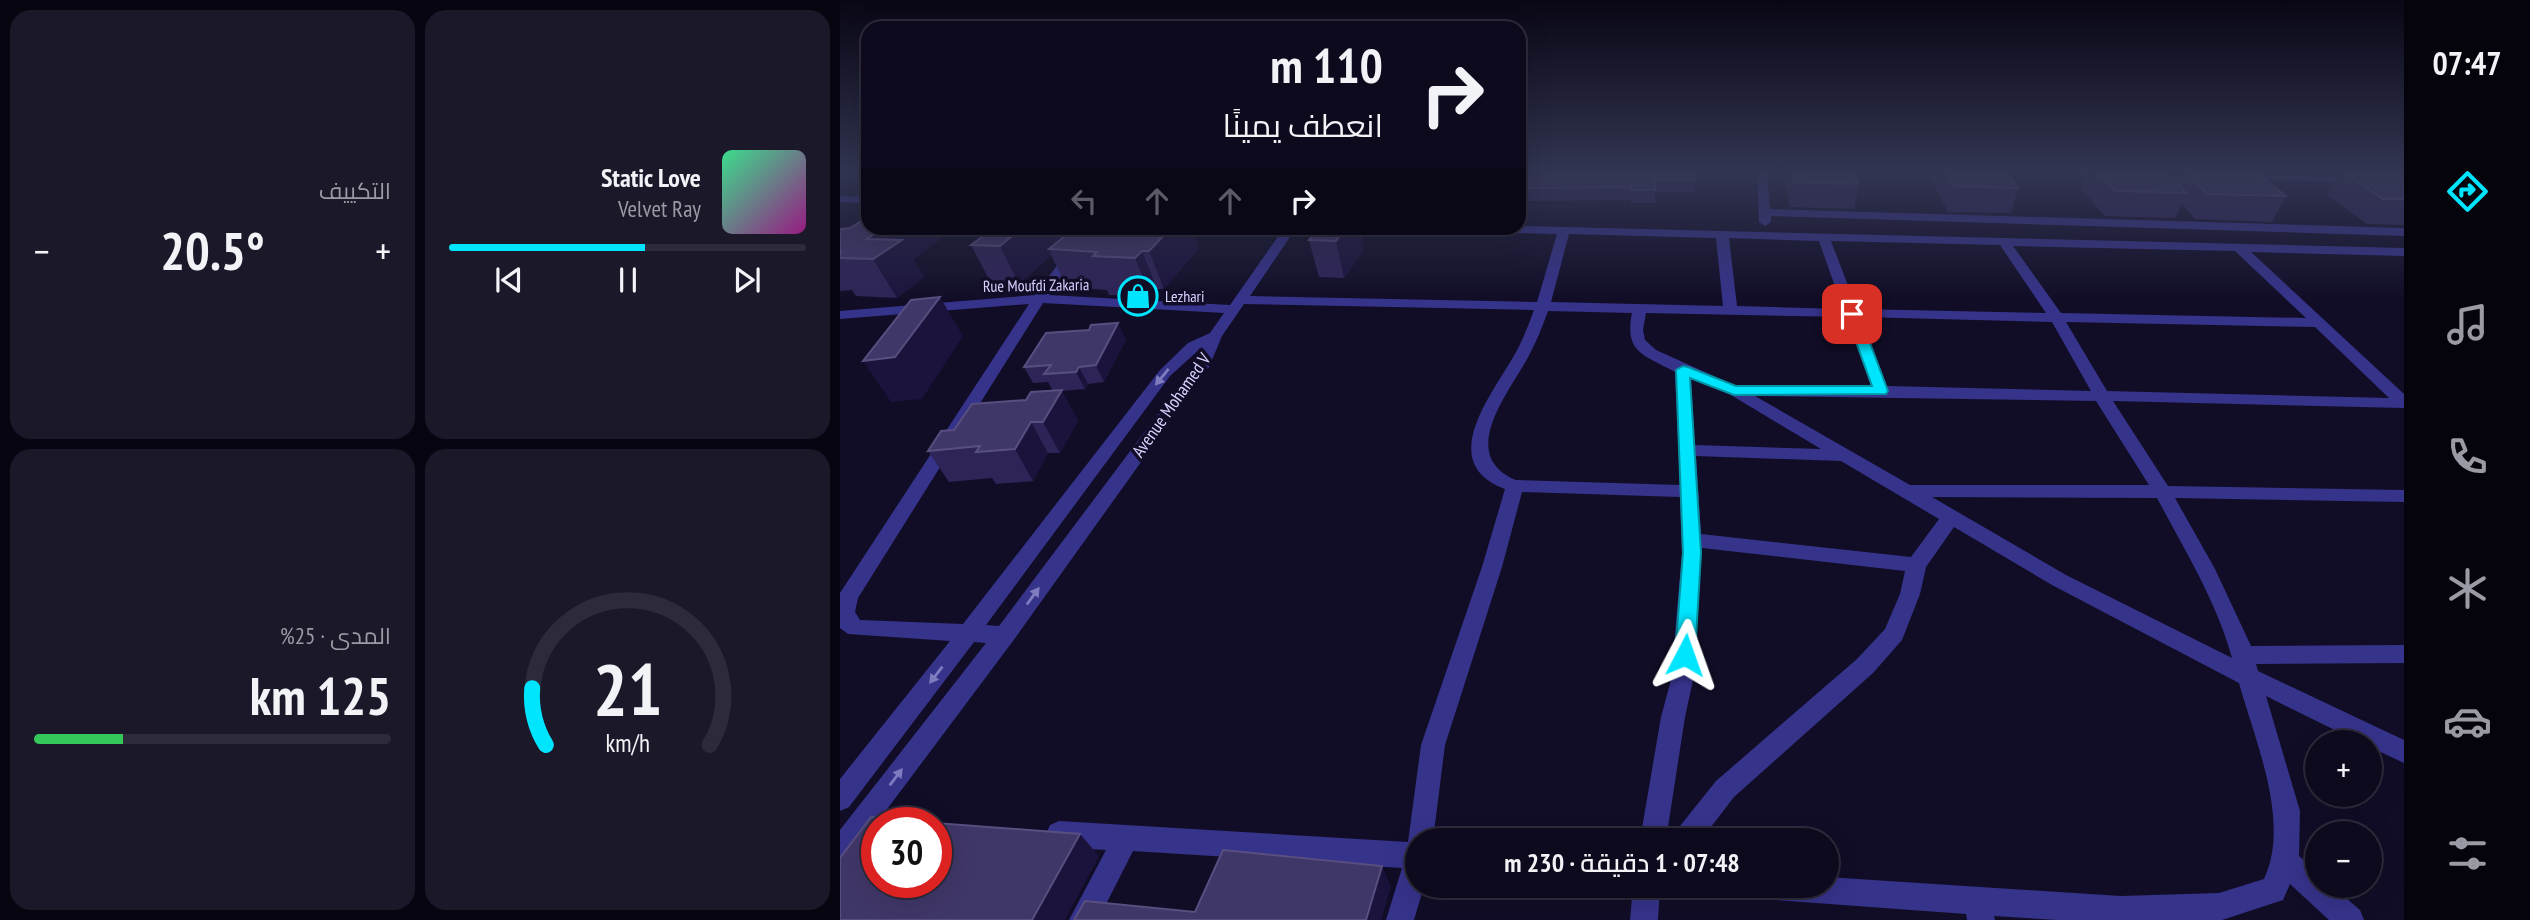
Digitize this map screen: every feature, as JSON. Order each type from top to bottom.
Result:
[{"type":"street","points":[[1762,236],[1766,215]]},
{"type":"street","points":[[1855,215],[2404,232]]},
{"type":"street","points":[[2182,215],[2191,226]]},
{"type":"street","points":[[1526,229],[2404,252]]},
{"type":"street","points":[[1564,230],[1544,305],[1515,370],[1482,426],[1479,449],[1485,467],[1498,481],[1515,486],[1688,491]]},
{"type":"street","points":[[1004,635],[856,628],[846,621],[844,612],[848,597],[1039,299],[1086,235]]},
{"type":"street","points":[[1215,336],[1285,235]]},
{"type":"street","points":[[1722,235],[1731,311]]},
{"type":"street","points":[[1824,237],[1881,391]]},
{"type":"street","points":[[1839,893],[1979,910],[2219,907],[2273,890],[2286,862],[2287,811],[2248,667],[2223,603],[2162,491],[2102,397],[2057,318],[2004,242]]},
{"type":"street","points":[[2239,248],[2404,403]]},
{"type":"street","name":"Rue Moufdi Zakaria","points":[[840,315],[1039,299],[1236,305],[1544,305],[2321,323]]},
{"type":"street","points":[[1640,308],[1636,330],[1638,341],[1651,353],[1683,370],[1734,391],[2059,580],[2248,667],[2404,752]]},
{"type":"street","name":"Avenue Mohamed V","points":[[840,799],[1165,373],[1193,346],[1215,336]]},
{"type":"street","name":"Avenue Mohamed V","points":[[880,807],[1201,368],[1215,336]]},
{"type":"street","points":[[1655,828],[1673,717],[1682,680],[1691,540],[1683,370]]},
{"type":"street","points":[[1734,391],[1881,391],[2404,403]]},
{"type":"street","points":[[1687,450],[1848,455]]},
{"type":"street","points":[[1422,828],[1433,745],[1492,567],[1515,486]]},
{"type":"street","points":[[1907,491],[2162,491],[2404,496]]},
{"type":"street","points":[[1694,828],[1725,789],[1865,666],[1894,634],[1910,594],[1916,565],[1951,517]]},
{"type":"street","points":[[1691,540],[1916,565]]},
{"type":"street","points":[[2248,667],[2404,654]]},
{"type":"street","name":"Avenue Mohamed V","points":[[840,851],[861,831]]},
{"type":"street","points":[[1031,832],[1405,856]]},
{"type":"street","points":[[1083,920],[1126,838]]},
{"type":"street","points":[[2286,862],[2350,920]]},
{"type":"street","points":[[1400,920],[1406,898]]},
{"type":"street","points":[[1644,920],[1646,898]]},
{"type":"building","points":[[861,221],[861,235],[873,235],[867,239],[902,240],[873,259],[840,258],[840,229],[850,228]]},
{"type":"building","points":[[985,235],[1013,235],[1000,246],[971,245]]},
{"type":"building","points":[[1066,235],[1164,235],[1149,251],[1142,251],[1135,258],[1093,256],[1097,252],[1049,249]]},
{"type":"building","points":[[1313,235],[1340,235],[1336,241],[1309,240]]},
{"type":"building","points":[[940,297],[895,357],[863,361],[911,300]]},
{"type":"building","points":[[1118,323],[1096,365],[1079,367],[1076,372],[1044,374],[1051,365],[1024,367],[1046,333],[1089,330],[1091,325]]},
{"type":"building","points":[[1062,390],[1043,422],[1031,422],[1015,449],[976,452],[980,446],[928,451],[941,431],[954,430],[972,404],[1026,400],[1031,392]]},
{"type":"building","points":[[952,824],[1080,834],[1032,920],[840,920],[840,858],[861,830],[861,898],[952,898]]},
{"type":"building","points":[[1223,850],[1382,866],[1366,920],[1074,920],[1085,901],[1195,912]]},
{"type":"place","name":"Lezhari","points":[[1138,296]]},
{"type":"route","points":[[1685,655],[1692,553],[1683,370],[1734,391],[1881,391],[1852,314]]}]
